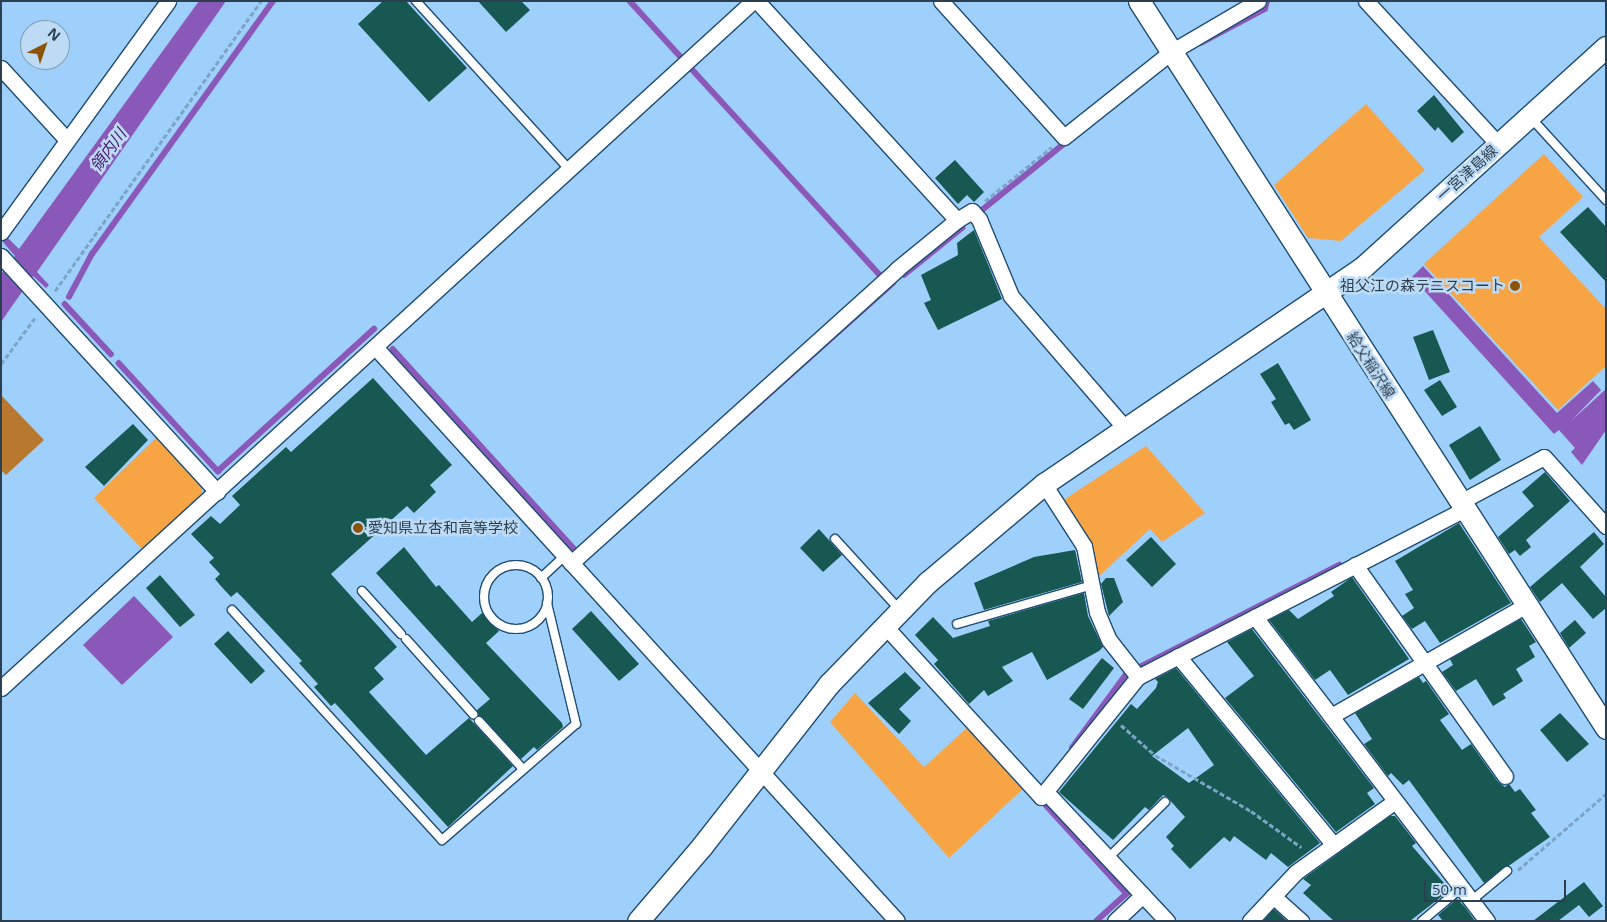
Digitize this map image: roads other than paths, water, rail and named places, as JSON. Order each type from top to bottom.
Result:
[{"type":"main road","name":"給父稲沢線","points":[[1139,1],[1324,293],[1606,728]]},
{"type":"main road","name":"一宮津島線","points":[[638,921],[702,846],[829,684],[884,625],[972,542],[1044,484],[1362,268],[1606,47]]},
{"type":"street","points":[[1,232],[168,1]]},
{"type":"street","points":[[1,688],[755,1],[957,220]]},
{"type":"street","points":[[941,1],[1064,137],[1171,52],[1258,1]]},
{"type":"street","points":[[1366,1],[1498,144]]},
{"type":"street","points":[[1,68],[67,140]]},
{"type":"street","points":[[568,560],[889,276],[957,220],[972,212],[979,219],[1011,296],[1125,428]]},
{"type":"street","points":[[1,256],[217,492]]},
{"type":"street","points":[[376,348],[897,921]]},
{"type":"street","points":[[884,625],[1041,797],[1138,677],[1355,566],[1544,457],[1606,526]]},
{"type":"street","points":[[1044,484],[1084,546],[1097,612],[1108,640],[1138,677]]},
{"type":"street","points":[[1355,566],[1505,776]]},
{"type":"street","points":[[1331,716],[1526,605]]},
{"type":"street","points":[[1255,617],[1487,921]]},
{"type":"street","points":[[1178,656],[1334,845]]},
{"type":"street","points":[[1046,792],[1167,921]]},
{"type":"street","points":[[1250,921],[1296,872],[1395,801]]},
{"type":"street","points":[[1115,921],[1143,896]]},
{"type":"street","points":[[1273,896],[1301,921]]},
{"type":"lane","points":[[416,1],[570,170]]},
{"type":"lane","points":[[1530,116],[1606,200]]},
{"type":"lane","points":[[835,539],[900,610]]},
{"type":"lane","points":[[541,578],[568,560]]},
{"type":"lane","points":[[508,566],[526,567],[541,578],[548,594],[547,603],[544,612],[532,625],[514,629],[497,623],[484,600],[488,582],[493,575],[508,566]]},
{"type":"lane","points":[[957,624],[1092,585]]},
{"type":"lane","points":[[362,591],[473,714]]},
{"type":"lane","points":[[232,610],[442,840],[576,724],[547,603]]},
{"type":"lane","points":[[479,721],[523,769]]},
{"type":"lane","points":[[1108,858],[1165,802]]},
{"type":"lane","points":[[1471,901],[1507,871]]},
{"type":"lane","points":[[1422,921],[1461,888]]},
{"type":"water","name":"領内川","points":[[199,1],[226,1],[37,272],[49,285],[46,288],[33,276],[1,322],[1,274],[15,256],[2,241],[7,237],[19,249]]},
{"type":"water","points":[[1423,266],[1557,413],[1593,381],[1601,390],[1571,421],[1606,389],[1606,430],[1582,465],[1571,452],[1575,448],[1559,430],[1554,434],[1412,277]]},
{"type":"water","points":[[134,596],[173,637],[122,685],[83,645]]},
{"type":"waterway","points":[[69,297],[92,254],[273,1]]},
{"type":"waterway","points":[[630,1],[681,57]]},
{"type":"waterway","points":[[1201,43],[1265,9],[1267,1]]},
{"type":"waterway","points":[[691,68],[881,276]]},
{"type":"waterway","points":[[981,211],[1070,139]]},
{"type":"waterway","points":[[904,275],[962,228]]},
{"type":"waterway","points":[[738,422],[893,283]]},
{"type":"waterway","points":[[65,304],[111,354]]},
{"type":"waterway","points":[[119,363],[218,471],[374,329]]},
{"type":"waterway","points":[[393,349],[575,550]]},
{"type":"waterway","points":[[1140,667],[1339,565]]},
{"type":"waterway","points":[[1072,748],[1127,673]]},
{"type":"waterway","points":[[1046,805],[1127,894],[1097,921]]},
{"type":"place","name":"祖父江の森テニスコート","points":[[1515,286]]},
{"type":"place","name":"愛知県立杏和高等学校","points":[[358,528]]}]
